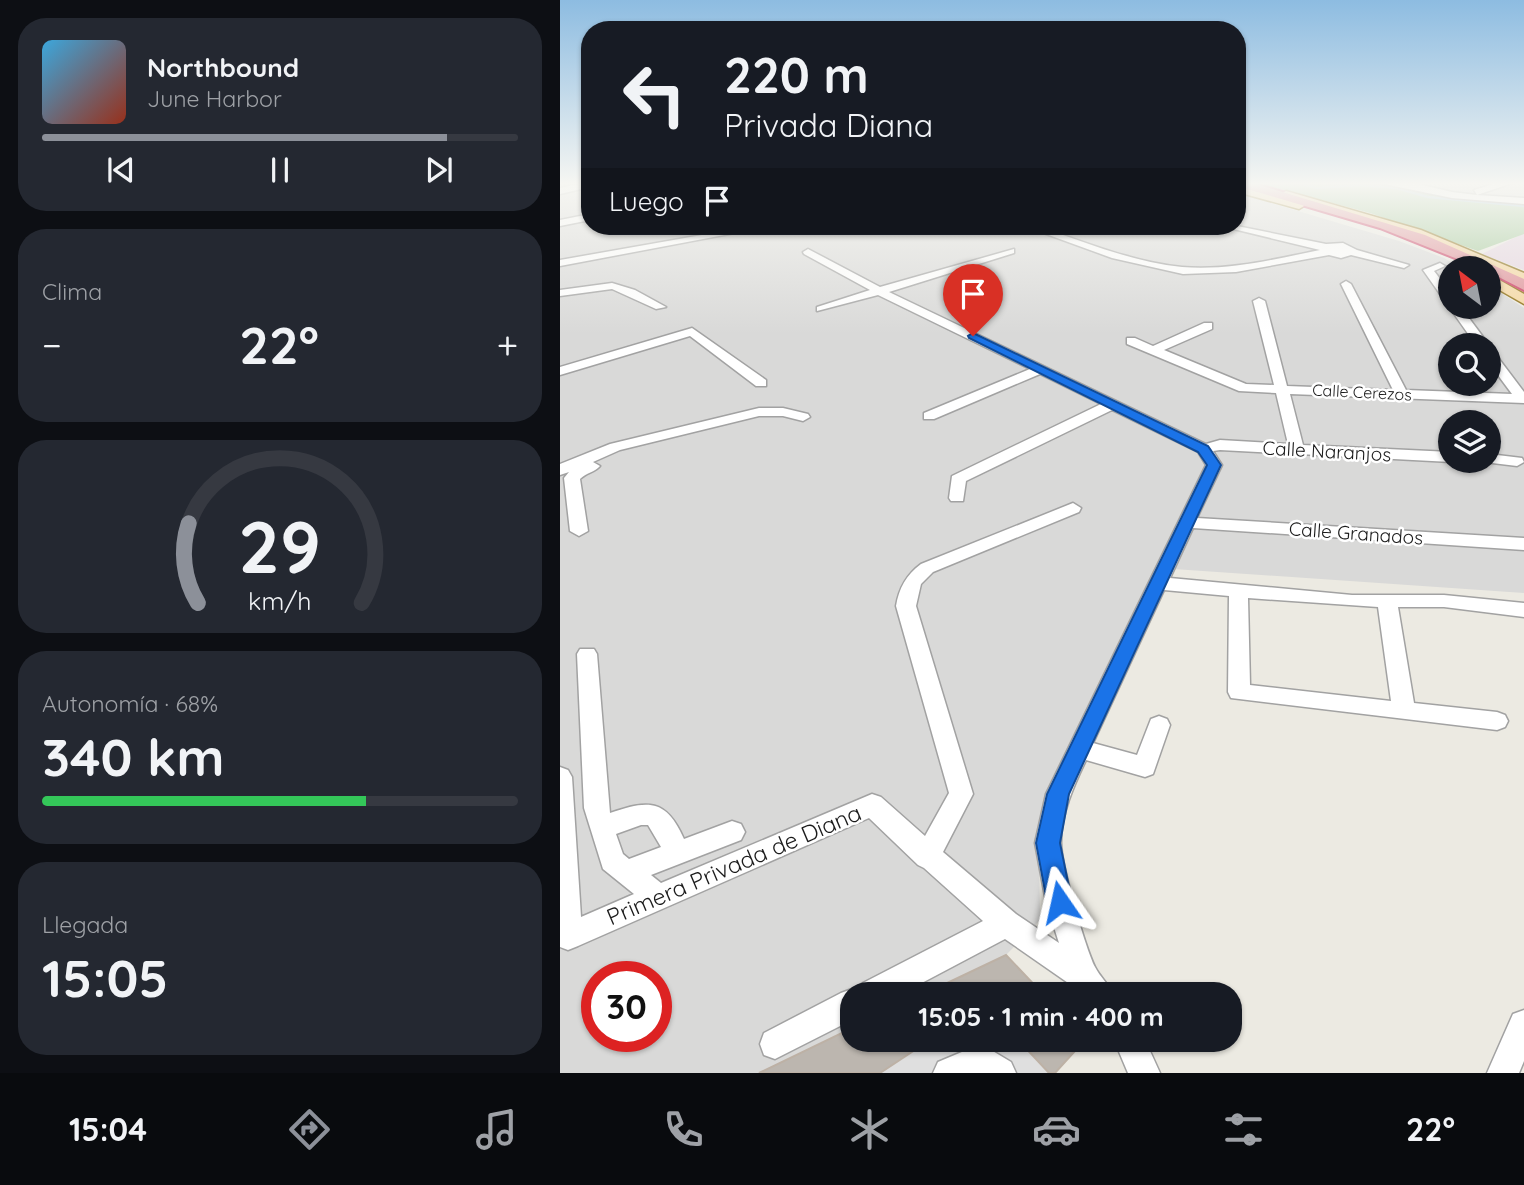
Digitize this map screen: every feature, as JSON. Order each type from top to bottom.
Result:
[{"type":"highway","points":[[1398,233],[1453,256]]},
{"type":"highway","points":[[1409,233],[1458,252],[1524,285]]},
{"type":"highway","points":[[1502,279],[1524,292]]},
{"type":"main road","points":[[1388,233],[1444,256]]},
{"type":"main road","points":[[1419,233],[1524,278]]},
{"type":"main road","points":[[1502,286],[1524,300]]},
{"type":"street","points":[[1257,233],[1404,265]]},
{"type":"street","points":[[688,235],[692,239]]},
{"type":"street","points":[[560,262],[715,235]]},
{"type":"street","points":[[1057,235],[1137,261],[1183,270],[1226,269],[1327,249]]},
{"type":"street","points":[[821,309],[1010,251]]},
{"type":"street","points":[[808,252],[881,292],[1203,449],[1214,465],[1058,794],[1048,843],[1060,902],[1090,982]]},
{"type":"street","points":[[1434,268],[1438,276]]},
{"type":"street","points":[[1346,284],[1402,394]]},
{"type":"street","points":[[560,293],[598,285],[623,286],[660,307]]},
{"type":"street","points":[[1259,301],[1297,449]]},
{"type":"street","points":[[1153,350],[1208,326]]},
{"type":"street","points":[[560,371],[692,332],[761,383]]},
{"type":"street","name":"Calle Cerezos","points":[[1131,341],[1244,388],[1523,399]]},
{"type":"street","points":[[929,416],[1042,369]]},
{"type":"street","points":[[1501,370],[1523,399]]},
{"type":"street","points":[[957,498],[958,479],[1113,404]]},
{"type":"street","points":[[560,470],[615,447],[759,412],[783,412],[803,417]]},
{"type":"street","name":"Calle Naranjos","points":[[1203,449],[1220,445],[1438,456]]},
{"type":"street","points":[[579,531],[572,478],[580,470],[614,456],[615,447]]},
{"type":"street","points":[[1501,460],[1517,461]]},
{"type":"street","points":[[927,857],[961,794],[906,606],[908,589],[914,577],[927,568],[1073,508]]},
{"type":"street","name":"Calle Granados","points":[[1188,523],[1524,544]]},
{"type":"street","points":[[1159,583],[1387,602],[1444,601],[1524,610]]},
{"type":"street","points":[[1238,591],[1239,692],[1497,721]]},
{"type":"street","points":[[1387,602],[1404,712]]},
{"type":"street","points":[[587,654],[596,808],[612,861],[659,897]]},
{"type":"street","points":[[1079,749],[1144,767],[1159,725]]},
{"type":"street","name":"Primera Privada de Diana","points":[[560,777],[568,936],[872,805],[927,857],[1006,924],[1086,982]]},
{"type":"street","points":[[602,828],[636,814],[656,816],[667,826],[676,853]]},
{"type":"street","points":[[626,872],[732,832]]},
{"type":"street","points":[[894,982],[1006,924]]},
{"type":"street","points":[[775,1044],[840,1010]]},
{"type":"street","points":[[1503,1073],[1524,1025]]},
{"type":"street","points":[[1134,1052],[1144,1073]]},
{"type":"street","points":[[949,1073],[981,1060],[1000,1073]]},
{"type":"shaded area","points":[[560,233],[1372,233],[1439,256],[1438,319],[1501,319],[1502,294],[1524,308],[1524,593],[1159,568],[1039,849],[1040,920],[1006,955],[949,982],[840,982],[840,1034],[759,1073],[560,1073]]},
{"type":"shaded area","points":[[1524,233],[1524,270],[1502,262],[1502,256],[1482,254]]},
{"type":"shaded area","points":[[914,1052],[1029,1052],[1049,1073],[880,1073]]},
{"type":"green space","points":[[1427,233],[1524,233],[1478,251]]},
{"type":"building","points":[[1006,955],[1032,982],[949,982]]},
{"type":"building","points":[[840,1034],[840,1052],[912,1052],[880,1073],[759,1073]]},
{"type":"building","points":[[1029,1052],[1074,1052],[1055,1073],[1049,1073]]},
{"type":"route","points":[[973,336],[1203,449],[1214,465],[1058,794],[1048,843],[1060,902]]}]
